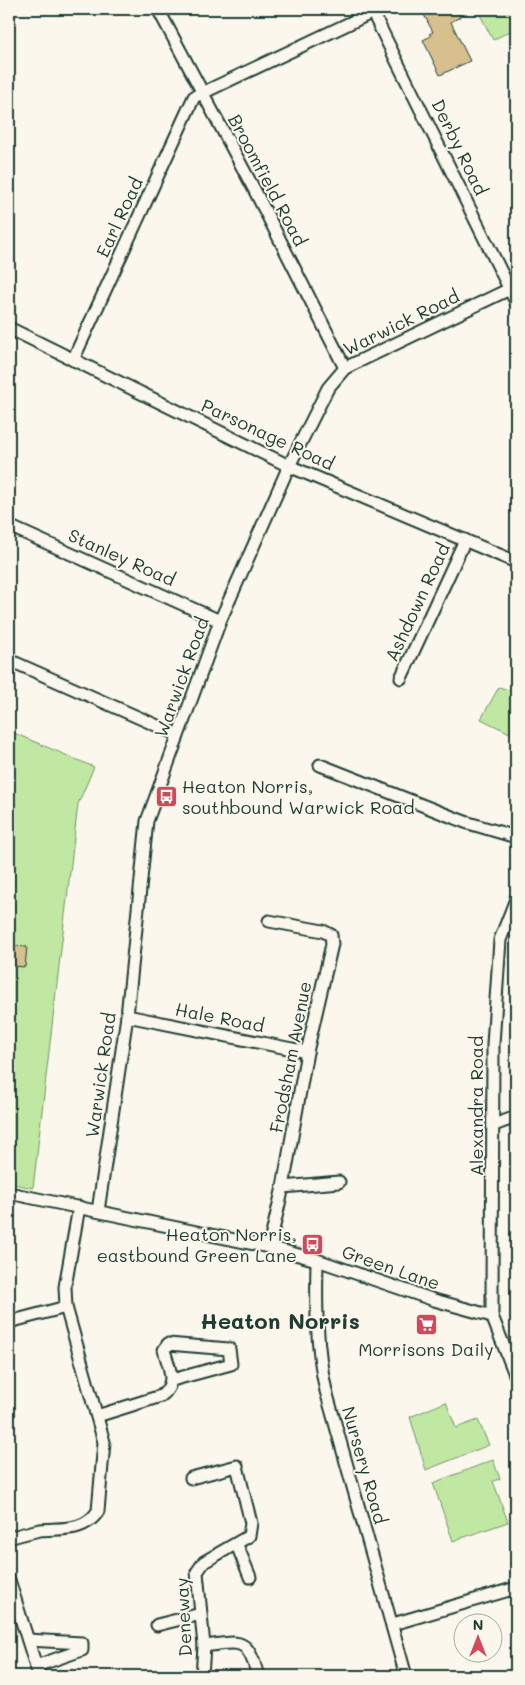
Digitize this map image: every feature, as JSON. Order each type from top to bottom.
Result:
[{"type":"street","name":"Broomfield Road","points":[[158,9],[345,368]]},
{"type":"street","points":[[202,93],[372,10]]},
{"type":"street","name":"Derby Road","points":[[372,10],[514,288],[516,302]]},
{"type":"street","name":"Earl Road","points":[[73,360],[194,97],[202,93]]},
{"type":"street","name":"Warwick Road","points":[[98,1211],[126,1016],[147,821],[220,621],[289,466],[328,388],[345,368],[514,288]]},
{"type":"street","name":"Parsonage Road","points":[[9,328],[289,466],[516,562]]},
{"type":"street","name":"Stanley Road","points":[[9,526],[220,621]]},
{"type":"street","name":"Ashdown Road","points":[[401,678],[464,540]]},
{"type":"street","points":[[9,660],[178,735]]},
{"type":"street","points":[[320,765],[465,822],[516,837]]},
{"type":"street","name":"Alexandra Road","points":[[492,1316],[493,1044],[500,940],[516,899]]},
{"type":"street","name":"Frodsham Avenue","points":[[269,921],[323,931],[331,935],[332,944],[307,1052],[283,1187],[269,1247]]},
{"type":"street","name":"Hale Road","points":[[126,1016],[307,1052]]},
{"type":"street","points":[[494,1125],[516,1117]]},
{"type":"street","points":[[283,1187],[339,1182]]},
{"type":"street","name":"Green Lane","points":[[9,1192],[269,1247],[317,1260],[434,1300],[492,1316]]},
{"type":"street","points":[[9,1538],[40,1530],[72,1529],[93,1519],[98,1511],[104,1442],[66,1307],[65,1287],[79,1207]]},
{"type":"street","name":"Nursery Road","points":[[317,1260],[315,1318],[318,1356],[328,1399],[406,1676]]},
{"type":"street","points":[[9,1322],[66,1307]]},
{"type":"street","points":[[492,1316],[516,1377]]},
{"type":"street","points":[[97,1416],[161,1396],[169,1389],[172,1380],[164,1350],[168,1344],[229,1349],[231,1364],[172,1380]]},
{"type":"street","name":"Deneway","points":[[191,1478],[237,1466],[251,1527],[249,1536],[237,1545],[204,1562],[198,1568],[196,1576],[204,1646],[202,1676]]},
{"type":"street","points":[[237,1545],[250,1577]]},
{"type":"street","points":[[9,1580],[37,1671],[82,1650],[82,1643],[28,1640]]},
{"type":"street","points":[[392,1624],[516,1588]]},
{"type":"street","points":[[157,1625],[201,1614]]},
{"type":"street","points":[[204,1646],[235,1643],[242,1645],[252,1654],[258,1676]]},
{"type":"green space","points":[[477,9],[516,9],[516,28],[493,40]]},
{"type":"green space","points":[[516,677],[516,736],[481,719],[499,687],[509,690]]},
{"type":"green space","points":[[9,731],[94,767],[78,804],[33,1188],[9,1183]]},
{"type":"green space","points":[[446,1402],[456,1428],[478,1420],[489,1445],[426,1470],[410,1417]]},
{"type":"green space","points":[[493,1460],[500,1479],[493,1481],[508,1522],[453,1541],[433,1483]]},
{"type":"building","points":[[421,9],[456,9],[460,17],[451,22],[470,61],[440,75],[423,40],[431,36],[429,34],[433,32]]},
{"type":"building","points":[[14,946],[27,947],[25,967],[12,966]]},
{"type":"place","name":"Heaton Norris, southbound Warwick Road","points":[[166,796]]},
{"type":"place","name":"Heaton Norris, eastbound Green Lane","points":[[313,1244]]},
{"type":"place","name":"Morrisons Daily","points":[[426,1324]]},
{"type":"district","name":"Heaton Norris","points":[[280,1320]]}]
